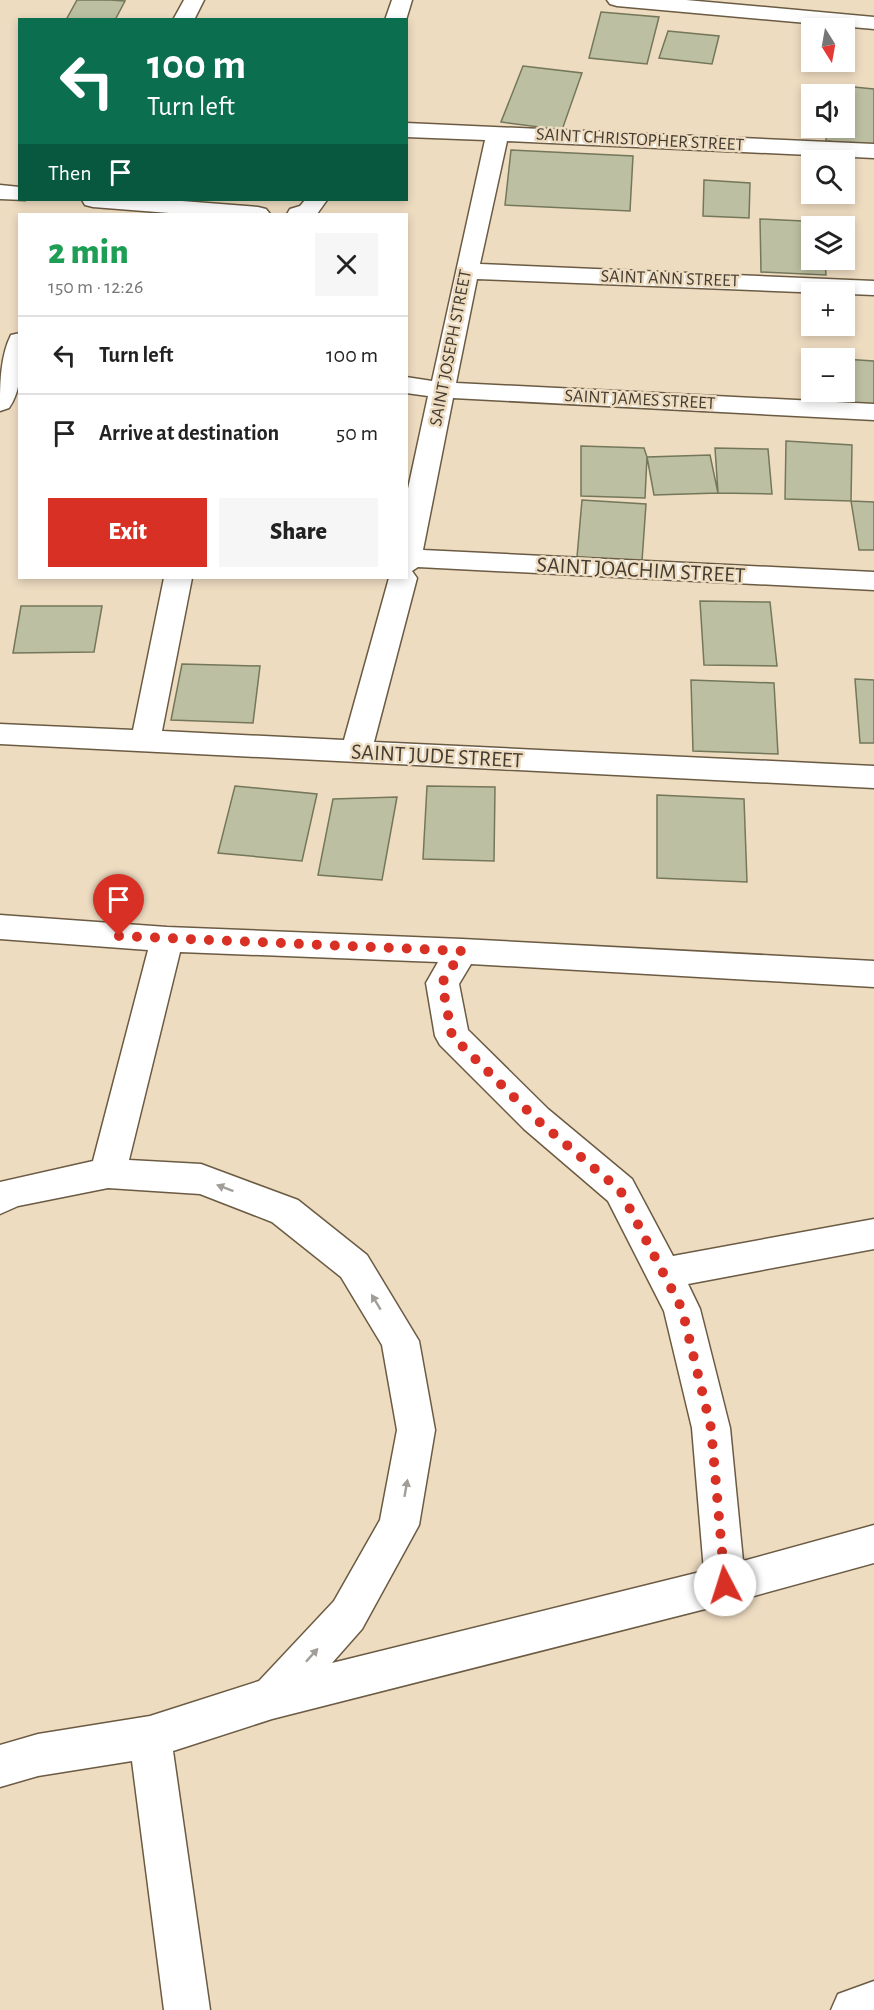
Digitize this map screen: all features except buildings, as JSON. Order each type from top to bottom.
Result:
[{"type":"street","points":[[184,18],[194,0]]},
{"type":"street","points":[[396,18],[402,0]]},
{"type":"street","points":[[617,0],[874,23]]},
{"type":"street","name":"SAINT CHRISTOPHER STREET","points":[[408,130],[874,151]]},
{"type":"street","name":"SAINT JOSEPH STREET","points":[[408,557],[467,271],[498,134]]},
{"type":"street","points":[[0,192],[18,194]]},
{"type":"street","points":[[105,201],[246,213]]},
{"type":"street","name":"SAINT ANN STREET","points":[[467,271],[874,288]]},
{"type":"street","points":[[0,336],[18,339]]},
{"type":"street","points":[[0,403],[18,345]]},
{"type":"street","name":"SAINT JAMES STREET","points":[[408,385],[443,390],[874,412]]},
{"type":"street","name":"SAINT JOACHIM STREET","points":[[408,567],[874,581]]},
{"type":"street","points":[[146,741],[178,579]]},
{"type":"street","name":"SAINT JOSEPH STREET","points":[[356,752],[403,579]]},
{"type":"street","name":"SAINT JUDE STREET","points":[[0,734],[874,777]]},
{"type":"street","points":[[0,927],[167,939],[462,951],[874,974]]},
{"type":"street","points":[[108,1173],[167,939]]},
{"type":"street","points":[[462,951],[442,983],[452,1036],[536,1119],[620,1190],[682,1309],[711,1428],[725,1585]]},
{"type":"street","points":[[0,1198],[11,1193],[108,1173],[201,1179],[285,1211],[354,1266],[400,1341],[416,1430],[399,1525],[348,1615],[272,1698]]},
{"type":"street","points":[[664,1274],[874,1234]]},
{"type":"street","points":[[13,1755],[150,1737],[272,1698],[725,1585],[874,1544]]},
{"type":"street","points":[[150,1737],[187,2010]]},
{"type":"street","points":[[854,2010],[874,2004]]},
{"type":"route","points":[[119,936],[462,951],[442,983],[452,1036],[536,1119],[620,1190],[682,1309],[711,1428],[725,1585]]}]
